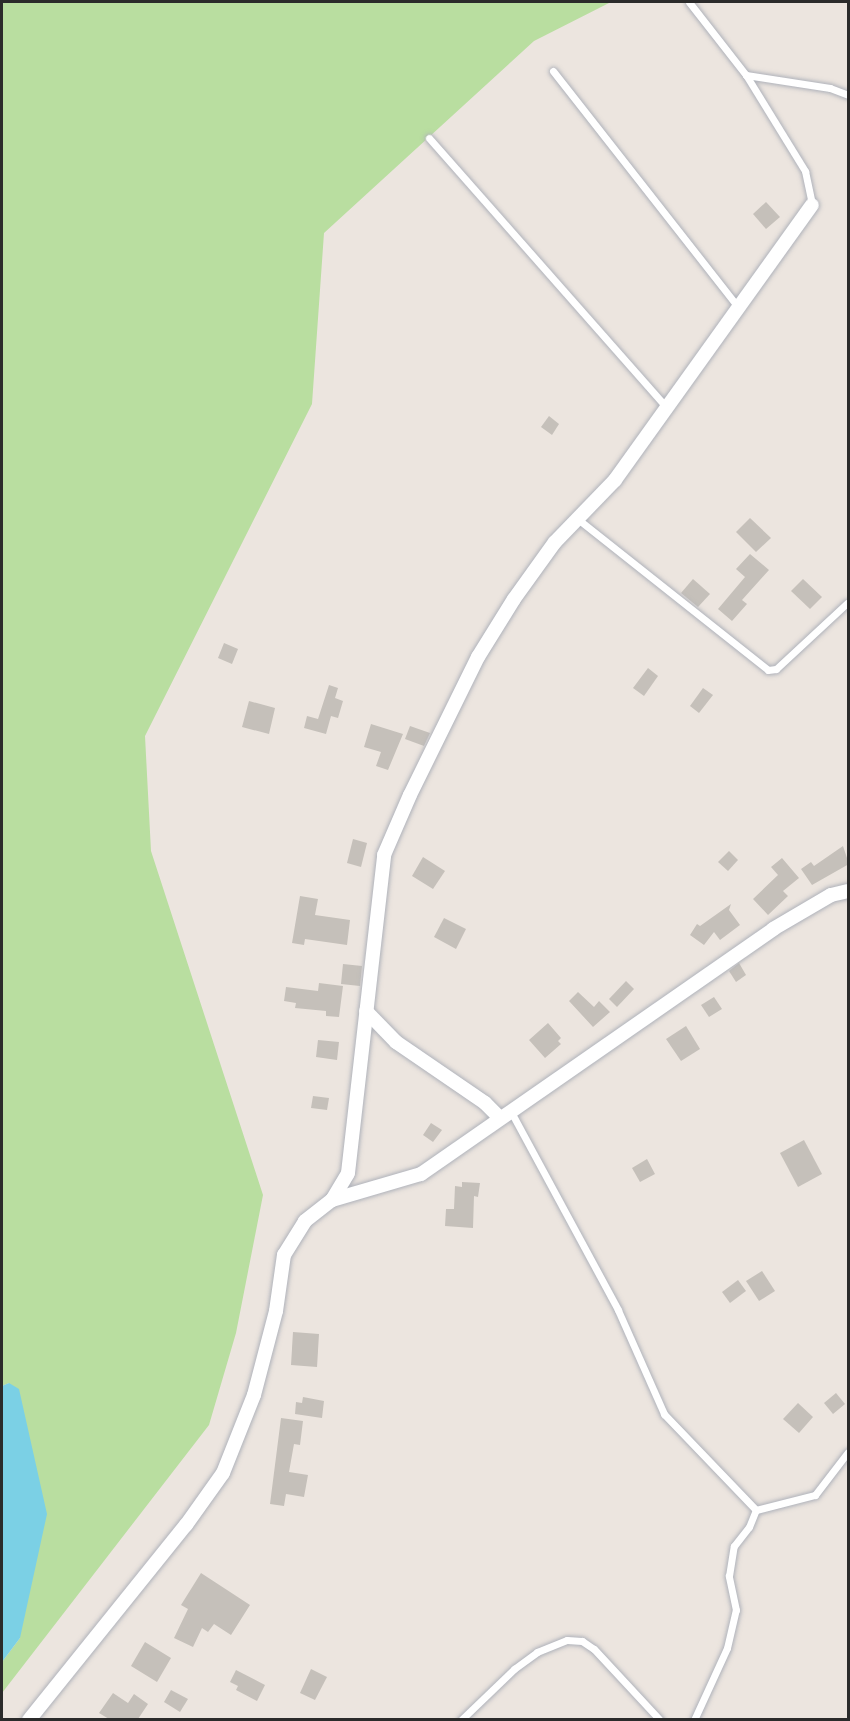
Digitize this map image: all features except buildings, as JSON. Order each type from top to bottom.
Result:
[{"type":"street","points":[[30,1719],[186,1525],[223,1473],[254,1395],[276,1311],[284,1255],[305,1221],[332,1200],[348,1173],[384,855],[410,795],[484,647],[555,542],[579,520],[615,480],[668,409],[812,205]]},
{"type":"street","points":[[332,1200],[421,1174],[764,936],[831,895],[849,891]]},
{"type":"street","points":[[366,1011],[396,1042],[485,1103],[505,1114]]},
{"type":"lane","points":[[689,2],[746,75],[806,171],[812,205]]},
{"type":"lane","points":[[553,71],[739,308]]},
{"type":"lane","points":[[746,75],[849,94]]},
{"type":"lane","points":[[429,138],[668,409]]},
{"type":"lane","points":[[579,520],[768,670],[776,669],[847,603]]},
{"type":"lane","points":[[505,1114],[618,1310],[664,1414],[756,1510]]},
{"type":"lane","points":[[756,1510],[815,1495],[849,1452]]},
{"type":"lane","points":[[694,1719],[727,1648],[736,1610],[729,1576],[734,1546],[749,1527],[756,1510]]},
{"type":"lane","points":[[461,1719],[514,1669],[537,1652],[567,1640],[582,1641],[594,1649],[660,1719]]},
{"type":"green space","points":[[2,2],[611,2],[534,41],[324,233],[312,404],[145,736],[151,851],[263,1195],[236,1333],[209,1425],[2,1693],[2,1662],[20,1638],[9,1383],[2,1386]]},
{"type":"water","points":[[9,1383],[19,1389],[47,1514],[20,1638],[2,1662],[2,1386]]}]
